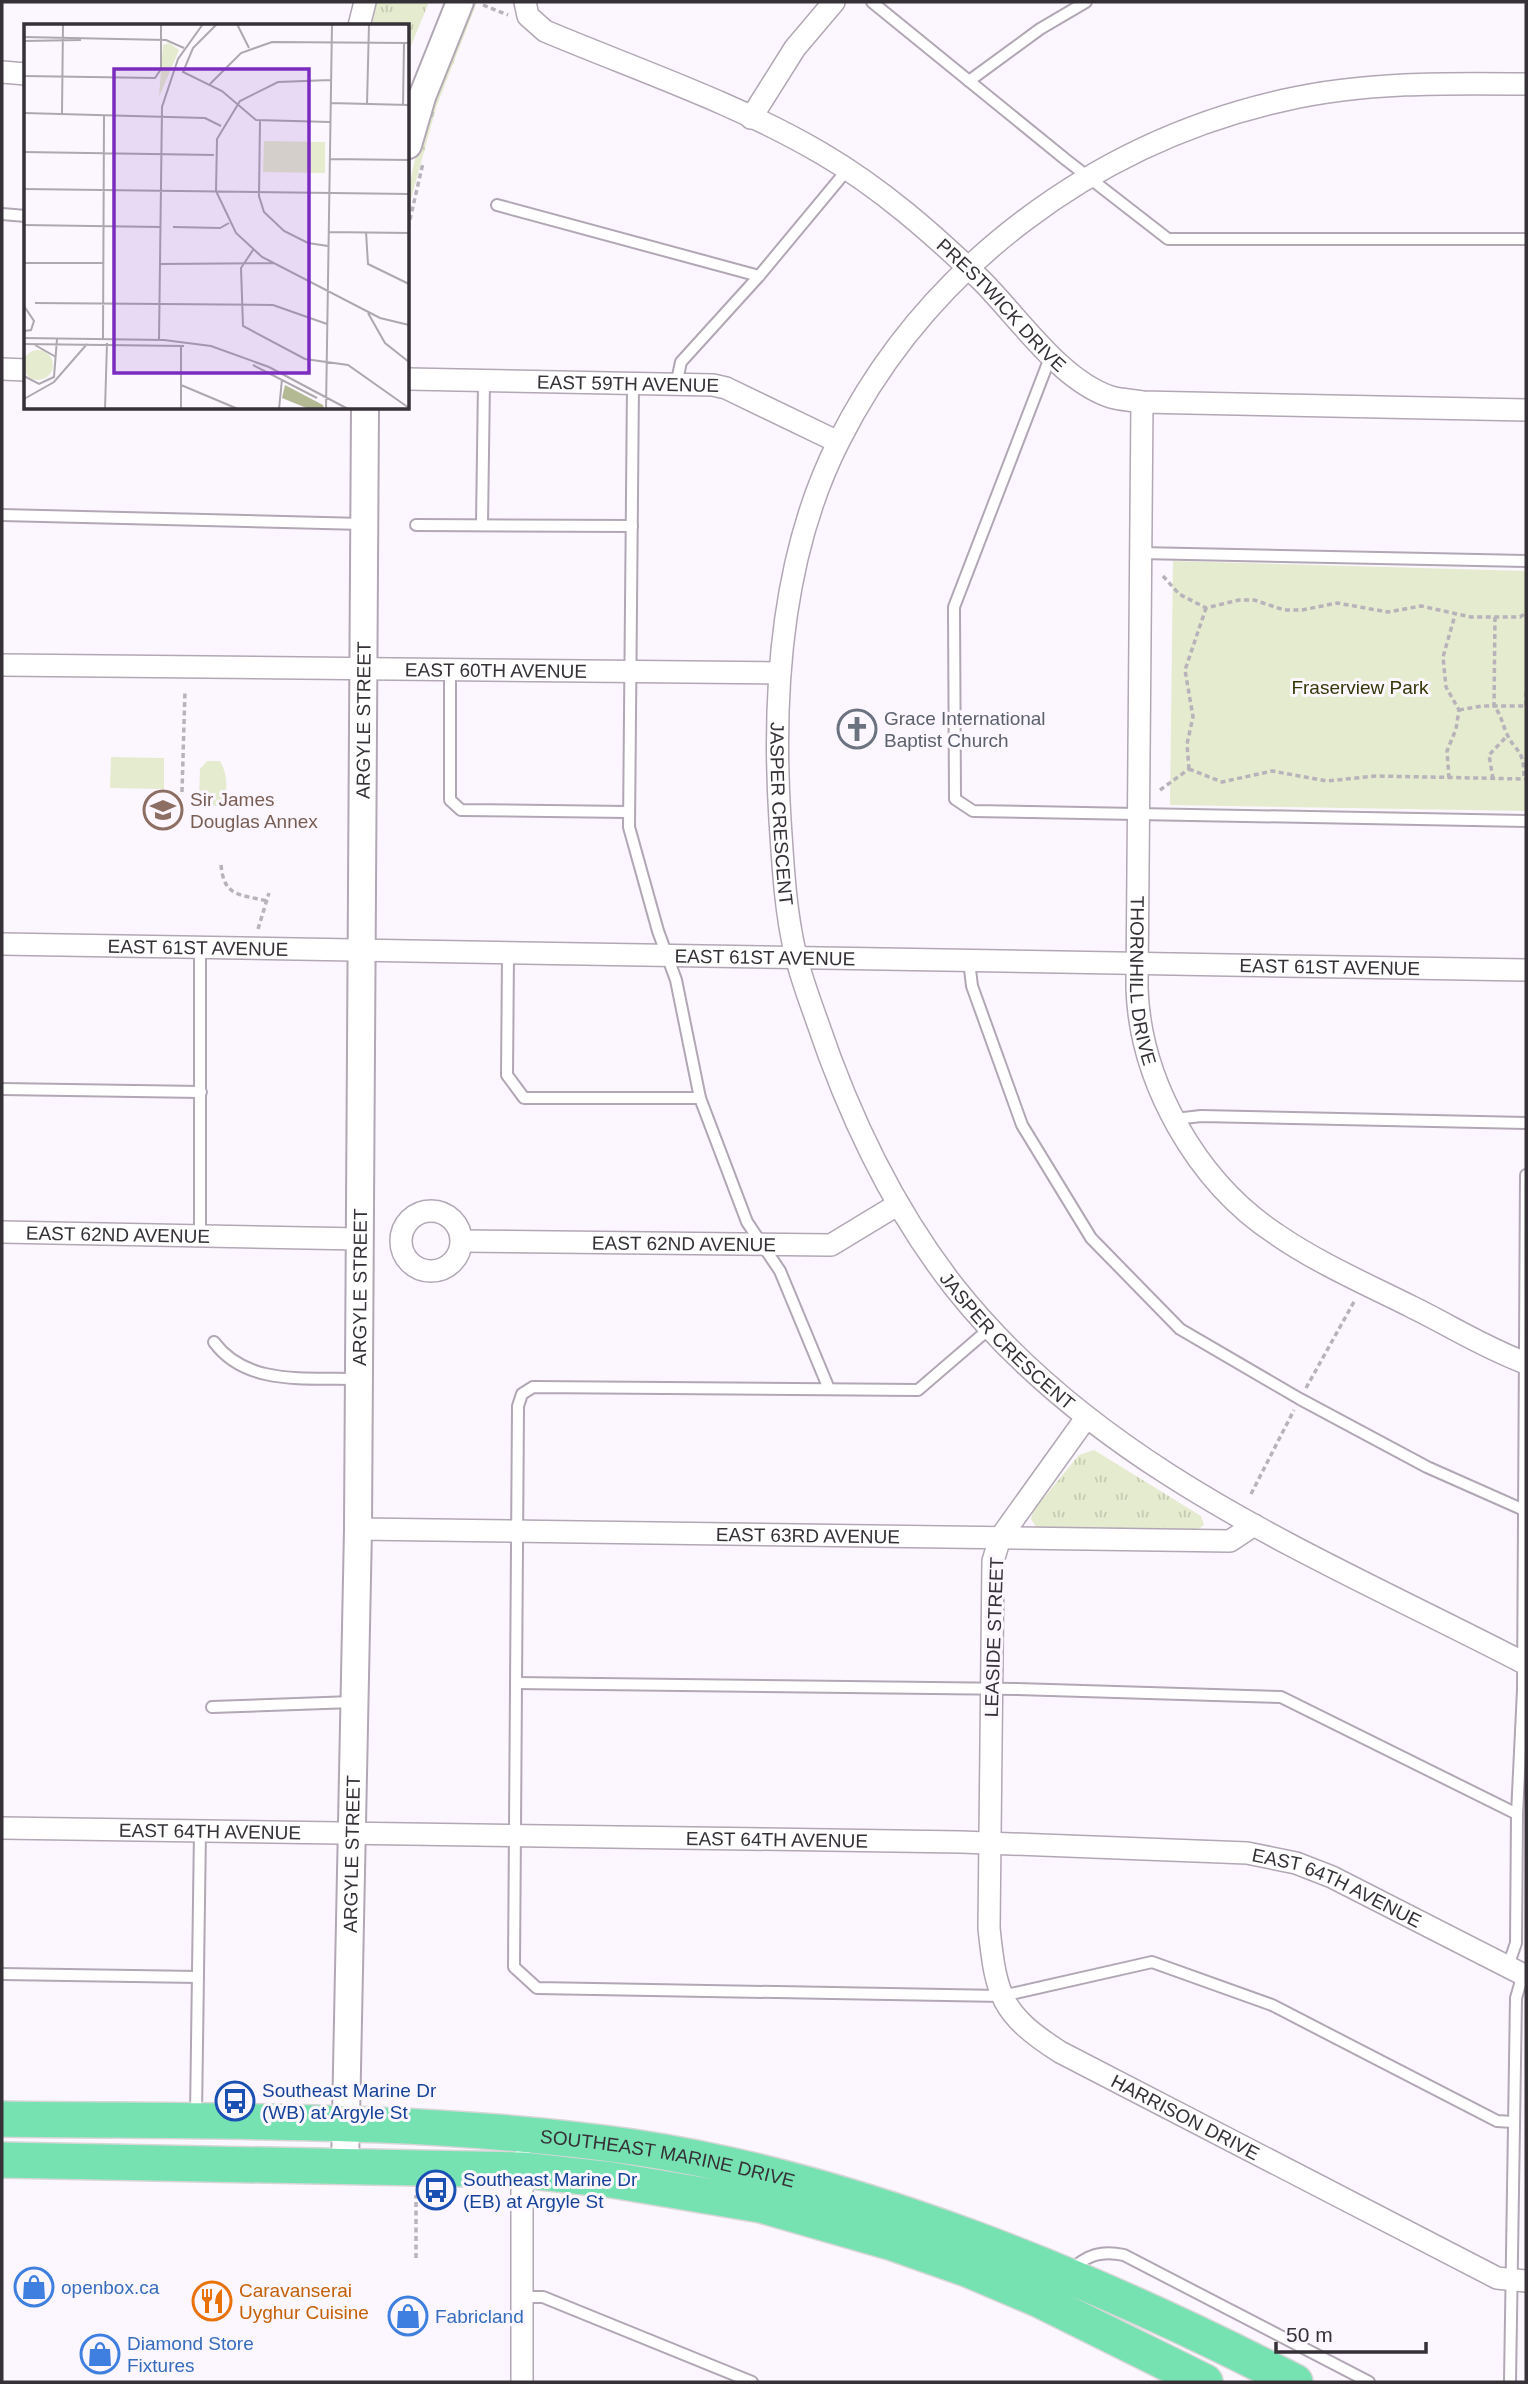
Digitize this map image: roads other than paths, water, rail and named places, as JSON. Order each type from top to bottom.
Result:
[{"type":"main road","name":"SOUTHEAST MARINE DRIVE","points":[[2,2119],[346,2124],[523,2133],[636,2148],[760,2172],[895,2211],[1064,2275],[1210,2338],[1295,2382]]},
{"type":"main road","name":"SOUTHEAST MARINE DRIVE","points":[[2,2160],[522,2170],[612,2179],[761,2205],[892,2243],[967,2269],[1040,2300],[1205,2382]]},
{"type":"street","points":[[360,24],[365,2]]},
{"type":"street","points":[[751,118],[795,48],[834,2]]},
{"type":"street","points":[[416,152],[422,97],[468,8]]},
{"type":"street","name":"PRESTWICK DRIVE","points":[[526,9],[545,31],[751,118],[820,152],[909,214],[967,268],[1052,355],[1082,382],[1111,397],[1142,402],[1526,411]]},
{"type":"street","points":[[2,72],[24,74]]},
{"type":"street","name":"JASPER CRESCENT","points":[[1524,1663],[1254,1525],[1162,1473],[1086,1418],[1038,1378],[989,1329],[952,1284],[897,1205],[839,1086],[796,958],[783,866],[778,785],[780,673],[789,603],[815,499],[838,442],[878,375],[916,323],[988,247],[1036,209],[1087,176],[1199,124],[1286,99],[1354,89],[1427,83],[1526,84]]},
{"type":"street","points":[[2,369],[24,370]]},
{"type":"street","name":"EAST 59TH AVENUE","points":[[410,379],[726,387],[838,442]]},
{"type":"street","name":"THORNHILL DRIVE","points":[[1142,402],[1137,994],[1144,1043],[1158,1087],[1212,1176],[1243,1209],[1275,1234],[1342,1272],[1525,1362]]},
{"type":"street","name":"ARGYLE STREET","points":[[345,2167],[354,1831],[358,1529],[365,410]]},
{"type":"street","name":"EAST 60TH AVENUE","points":[[2,665],[780,673]]},
{"type":"street","name":"EAST 61ST AVENUE","points":[[2,944],[1526,970]]},
{"type":"street","name":"EAST 62ND AVENUE","points":[[461,1241],[831,1245],[897,1205]]},
{"type":"street","name":"EAST 62ND AVENUE","points":[[2,1232],[360,1240]]},
{"type":"street","name":"LEASIDE STREET","points":[[991,1843],[993,1560],[1000,1538],[1086,1418]]},
{"type":"street","name":"EAST 63RD AVENUE","points":[[358,1529],[517,1529],[1230,1541],[1254,1525]]},
{"type":"street","name":"EAST 64TH AVENUE","points":[[2,1828],[514,1833],[991,1843],[1247,1853],[1296,1863],[1332,1877],[1519,1972]]},
{"type":"street","name":"HARRISON DRIVE","points":[[991,1843],[989,1928],[995,1980],[1010,2013],[1032,2034],[1060,2052],[1497,2278],[1519,2281]]},
{"type":"street","points":[[522,2382],[523,2133]]},
{"type":"lane","points":[[872,2],[1168,239],[1526,239]]},
{"type":"lane","points":[[969,80],[1040,29],[1086,2]]},
{"type":"lane","points":[[677,385],[681,362],[759,276],[847,170]]},
{"type":"lane","points":[[497,205],[759,276]]},
{"type":"lane","points":[[2,214],[24,216]]},
{"type":"lane","points":[[1052,355],[954,607],[955,799],[973,811],[1526,821]]},
{"type":"lane","points":[[482,524],[484,382]]},
{"type":"lane","points":[[633,386],[627,812],[666,956],[676,980],[700,1098],[747,1222],[780,1271],[829,1389]]},
{"type":"lane","points":[[2,515],[365,524]]},
{"type":"lane","points":[[416,525],[632,526]]},
{"type":"lane","points":[[1140,553],[1526,561]]},
{"type":"lane","points":[[450,671],[450,800],[461,810],[627,812]]},
{"type":"lane","points":[[200,949],[200,1237]]},
{"type":"lane","points":[[508,954],[507,1075],[524,1098],[700,1098]]},
{"type":"lane","points":[[969,961],[972,986],[1022,1125],[1091,1238],[1180,1329],[1300,1399],[1427,1467],[1524,1510]]},
{"type":"lane","points":[[2,1089],[201,1092]]},
{"type":"lane","points":[[1175,1119],[1201,1116],[1526,1123]]},
{"type":"lane","points":[[1510,2382],[1519,2281],[1513,2122],[1519,1972],[1516,1944],[1517,1814],[1524,1663],[1526,1175]]},
{"type":"lane","points":[[989,1329],[918,1390],[533,1387],[522,1394],[518,1406],[514,1967],[537,1988],[1002,1996],[1152,1962],[1272,2005],[1497,2121],[1513,2122]]},
{"type":"lane","points":[[214,1342],[224,1356],[281,1379],[358,1379]]},
{"type":"lane","points":[[516,1683],[992,1689],[1281,1697],[1517,1814]]},
{"type":"lane","points":[[212,1707],[355,1702]]},
{"type":"lane","points":[[196,2121],[200,1830]]},
{"type":"lane","points":[[2,1974],[198,1977]]},
{"type":"lane","points":[[1064,2275],[1083,2260],[1104,2251],[1124,2255],[1369,2382]]},
{"type":"lane","points":[[522,2297],[543,2297],[752,2382]]},
{"type":"place","name":"Grace International Baptist Church","points":[[857,729]]},
{"type":"place","name":"Sir James Douglas Annex","points":[[163,810]]},
{"type":"place","name":"Southeast Marine Dr (WB) at Argyle St","points":[[235,2101]]},
{"type":"place","name":"Southeast Marine Dr (EB) at Argyle St","points":[[436,2190]]},
{"type":"place","name":"openbox.ca","points":[[34,2287]]},
{"type":"place","name":"Caravanserai Uyghur Cuisine","points":[[212,2301]]},
{"type":"place","name":"Fabricland","points":[[408,2316]]},
{"type":"place","name":"Diamond Store Fixtures","points":[[100,2354]]},
{"type":"park label","name":"Fraserview Park","points":[[1360,687]]}]
